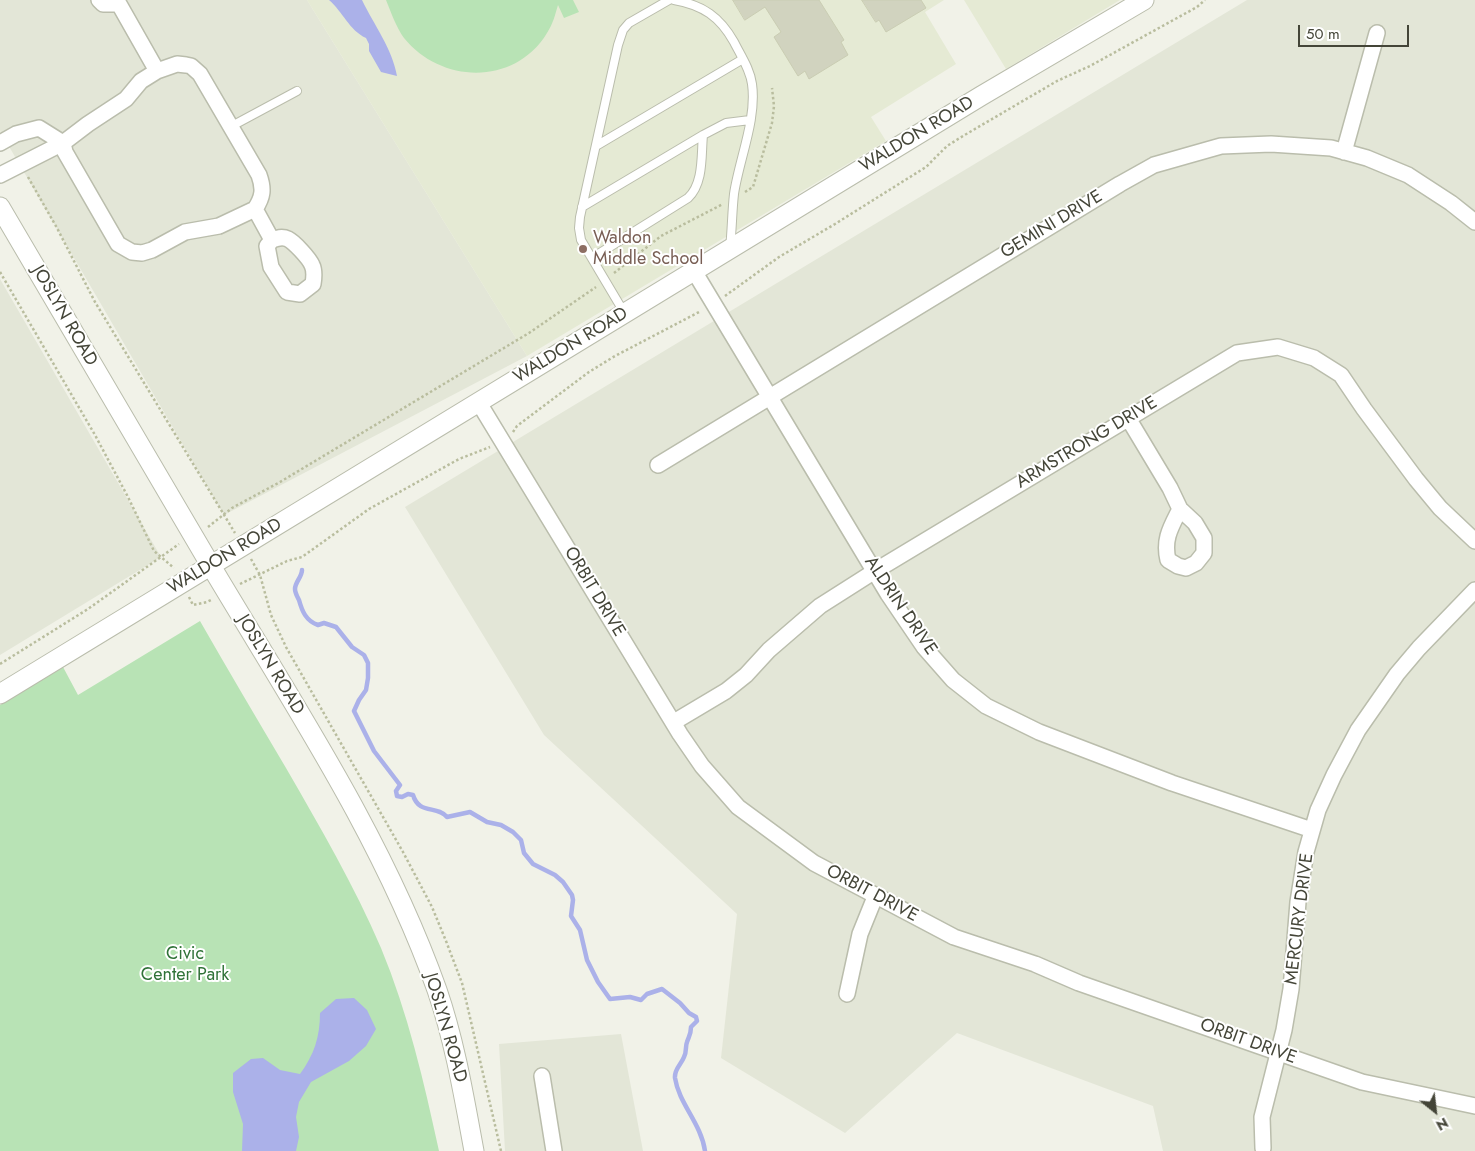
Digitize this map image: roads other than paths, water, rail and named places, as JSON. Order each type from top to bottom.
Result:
[{"type":"street","points":[[99,0],[103,4],[120,2],[157,71]]},
{"type":"street","name":"WALDON ROAD","points":[[0,694],[973,101],[1144,0]]},
{"type":"street","points":[[1344,152],[1377,33]]},
{"type":"street","points":[[0,143],[16,134],[39,128],[63,143],[65,152],[118,244],[132,252],[142,253],[152,250],[185,232],[219,226],[255,210],[261,200],[262,185],[258,175],[195,69],[191,66],[177,64],[157,71],[141,81],[126,99],[63,143],[0,176]]},
{"type":"street","name":"GEMINI DRIVE","points":[[658,465],[1154,165],[1221,146],[1271,144],[1331,148],[1367,158],[1408,175],[1451,203],[1475,222]]},
{"type":"street","name":"JOSLYN ROAD","points":[[0,207],[193,536],[324,754],[357,812],[395,886],[437,990],[456,1056],[474,1151]]},
{"type":"street","points":[[255,210],[272,240]]},
{"type":"street","name":"ALDRIN DRIVE","points":[[694,272],[875,571],[924,647],[953,680],[986,706],[1038,732],[1172,783],[1312,830]]},
{"type":"street","name":"ARMSTRONG DRIVE","points":[[674,722],[726,692],[746,675],[769,650],[820,606],[1237,353],[1278,348],[1314,358],[1341,375],[1416,479],[1440,508],[1475,541]]},
{"type":"street","name":"ORBIT DRIVE","points":[[479,403],[702,766],[738,807],[814,863],[875,897],[954,936],[1035,964],[1079,983],[1300,1061],[1381,1087],[1475,1106]]},
{"type":"street","points":[[1128,418],[1170,488],[1180,509]]},
{"type":"street","name":"MERCURY DRIVE","points":[[1263,1148],[1262,1118],[1292,989],[1298,902],[1306,852],[1318,810],[1358,730],[1397,674],[1419,648],[1475,590]]},
{"type":"street","points":[[848,994],[860,934],[875,897]]},
{"type":"street","points":[[542,1076],[554,1151]]},
{"type":"lane","points":[[624,314],[581,240],[578,228],[618,45],[623,30],[629,23],[668,0]]},
{"type":"lane","points":[[674,0],[708,11],[718,18],[743,59],[752,86],[753,102],[734,198],[730,250]]},
{"type":"lane","points":[[596,146],[743,59]]},
{"type":"lane","points":[[230,127],[297,91]]},
{"type":"lane","points":[[582,207],[726,123],[750,120]]},
{"type":"lane","points":[[592,258],[695,192],[698,183],[703,135]]},
{"type":"water","points":[[329,0],[362,0],[387,46],[397,76],[381,72],[369,51],[369,44],[366,38],[351,26]]},
{"type":"water","points":[[354,998],[367,1010],[376,1029],[366,1046],[349,1061],[311,1082],[299,1102],[296,1117],[299,1137],[296,1151],[242,1151],[243,1124],[233,1092],[233,1073],[251,1059],[263,1058],[280,1070],[300,1074],[309,1060],[315,1045],[319,1030],[320,1013],[336,999]]},
{"type":"waterway","points":[[302,570],[295,590],[305,615],[310,621],[318,625],[324,623],[336,627],[352,647],[364,655],[368,663],[366,690],[354,711],[374,751],[400,785],[396,791],[397,796],[413,795],[419,805],[443,813],[447,817],[470,812],[487,822],[501,825],[513,832],[521,840],[524,853],[533,864],[555,875],[563,882],[572,895],[571,916],[580,930],[587,960],[598,982],[610,999],[630,997],[641,1000],[647,994],[662,989],[696,1017],[697,1021],[691,1027],[685,1055],[675,1078],[681,1096],[699,1131],[705,1151]]},
{"type":"place","name":"Waldon Middle School","points":[[583,249]]},
{"type":"park label","name":"Civic Center Park","points":[[185,965]]}]
